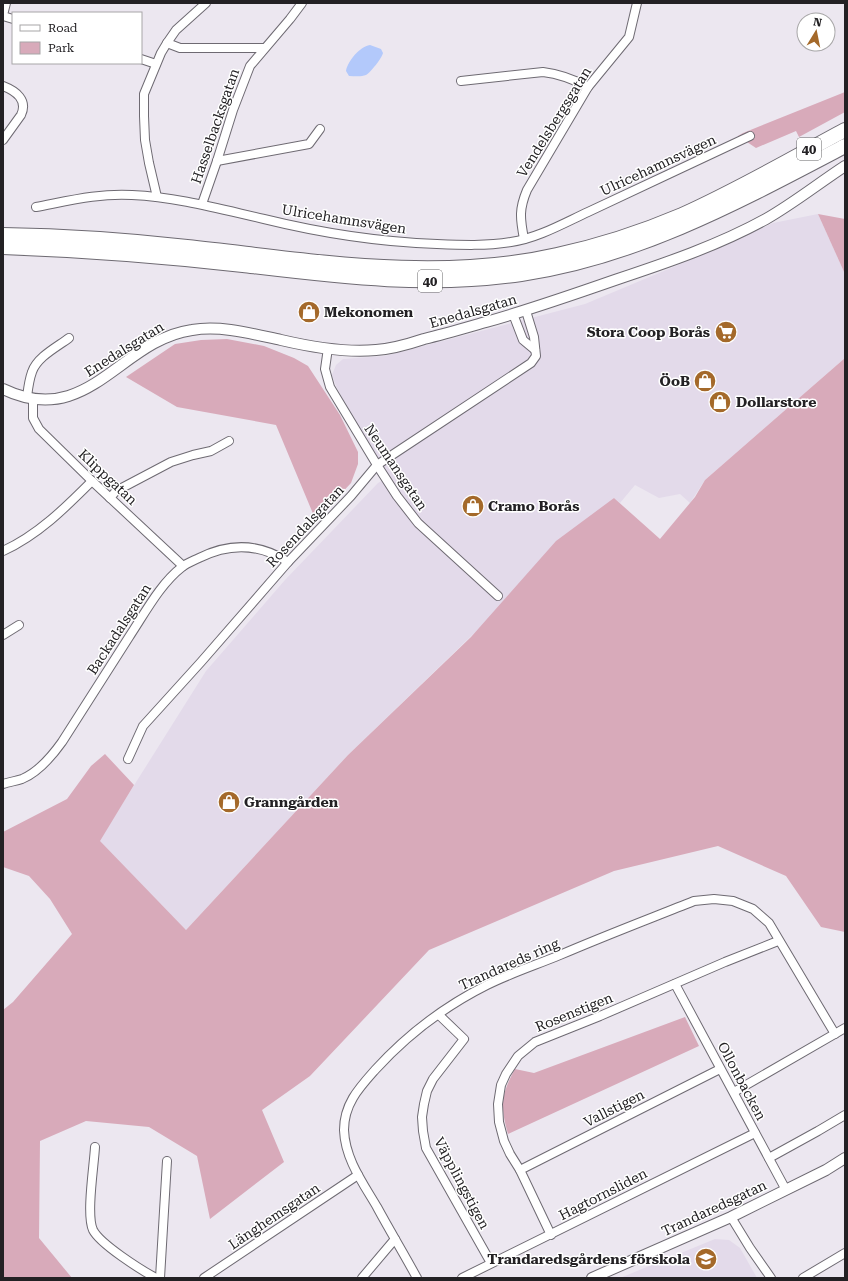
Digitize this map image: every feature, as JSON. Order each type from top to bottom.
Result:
[{"type":"highway","name":"40","points":[[3,234],[56,236],[185,246],[316,262],[379,267],[476,267],[524,262],[600,244],[645,230],[676,217],[774,169],[845,130]]},
{"type":"highway","name":"40","points":[[3,247],[74,250],[151,256],[377,279],[438,281],[478,280],[561,267],[603,256],[650,240],[688,225],[734,203],[845,146]]},
{"type":"street","points":[[3,15],[6,3]]},
{"type":"street","points":[[157,197],[145,140],[144,94],[156,64],[167,43],[176,30],[206,3]]},
{"type":"street","name":"Hasselbacksgatan","points":[[202,204],[233,110],[250,66],[302,3]]},
{"type":"street","name":"Vendelsbergsgatan","points":[[524,239],[520,222],[521,204],[527,190],[588,87],[629,37],[637,3]]},
{"type":"street","points":[[167,43],[180,48],[264,48]]},
{"type":"street","points":[[142,59],[156,64]]},
{"type":"street","points":[[461,81],[543,72],[557,73],[569,77],[588,87]]},
{"type":"street","points":[[3,86],[14,91],[19,96],[23,104],[23,111],[3,140]]},
{"type":"street","points":[[217,161],[309,144],[320,129]]},
{"type":"street","name":"Ulricehamnsvägen","points":[[36,207],[110,194],[157,197],[202,204],[265,220],[326,232],[384,241],[471,246],[512,242],[524,239],[626,195],[750,136]]},
{"type":"street","name":"Enedalsgatan","points":[[3,389],[30,398],[56,398],[73,395],[86,390],[167,336],[207,328],[231,330],[328,348],[376,350],[402,346],[526,311],[644,271],[715,243],[766,219],[798,199],[845,166]]},
{"type":"street","points":[[526,311],[534,337],[535,350]]},
{"type":"street","points":[[513,314],[523,340],[535,350]]},
{"type":"street","name":"Klippgatan","points":[[69,338],[42,358],[32,371],[30,398],[33,418],[39,429],[183,566]]},
{"type":"street","name":"Neumansgatan","points":[[328,348],[325,369],[330,387],[377,465],[418,523],[498,596]]},
{"type":"street","name":"Rosendalsgatan","points":[[128,759],[143,726],[288,562],[351,496],[377,465],[531,363],[536,356],[535,350]]},
{"type":"street","points":[[110,498],[116,491],[172,462],[193,455],[211,452],[230,441]]},
{"type":"street","points":[[3,551],[38,531],[68,505],[92,481]]},
{"type":"street","name":"Backadalsgatan","points":[[3,784],[23,778],[38,769],[51,757],[164,585],[183,566],[203,556],[224,549],[240,547],[257,548],[276,554],[288,562]]},
{"type":"street","points":[[3,634],[19,626]]},
{"type":"street","name":"Trandareds ring","points":[[417,1278],[358,1175],[349,1154],[346,1142],[345,1120],[349,1104],[355,1092],[389,1055],[412,1034],[459,1001],[488,985],[694,901],[714,899],[733,901],[753,909],[769,923],[778,941],[835,1034]]},
{"type":"street","name":"Rosenstigen","points":[[551,1234],[504,1141],[500,1122],[498,1104],[504,1080],[518,1056],[534,1042],[778,941]]},
{"type":"street","name":"Ollonbacken","points":[[675,984],[786,1190]]},
{"type":"street","name":"Väpplingstigen","points":[[439,1015],[464,1039],[433,1079],[427,1091],[422,1117],[426,1148],[491,1263]]},
{"type":"street","points":[[734,1092],[845,1028]]},
{"type":"street","name":"Vallstigen","points":[[520,1170],[720,1069]]},
{"type":"street","points":[[769,1158],[845,1115]]},
{"type":"street","name":"Hagtornsliden","points":[[462,1278],[755,1133]]},
{"type":"street","points":[[95,1147],[90,1214],[93,1230],[103,1242],[156,1278]]},
{"type":"street","name":"Trandaredsgatan","points":[[592,1278],[731,1217],[826,1170],[845,1158]]},
{"type":"street","points":[[160,1278],[167,1161]]},
{"type":"street","name":"Länghemsgatan","points":[[204,1278],[358,1175]]},
{"type":"street","points":[[731,1217],[771,1278]]},
{"type":"street","points":[[362,1278],[395,1239]]},
{"type":"street","points":[[803,1278],[845,1253]]},
{"type":"shaded area","points":[[818,214],[845,274],[845,358],[705,480],[690,503],[680,494],[659,498],[635,485],[620,503],[614,498],[348,755],[186,930],[99,841],[206,671],[285,580],[378,483],[385,479],[336,386],[332,375],[336,365],[343,359],[385,356],[585,304],[721,247],[773,223]]},
{"type":"shaded area","name":"Trandaredsgårdens förskola","points":[[715,1239],[729,1240],[740,1248],[757,1278],[620,1278]]},
{"type":"green space","points":[[845,92],[845,112],[799,137],[796,131],[756,148],[738,136],[743,133]]},
{"type":"green space","points":[[818,214],[845,219],[845,274]]},
{"type":"green space","points":[[227,339],[264,346],[294,358],[308,366],[340,415],[358,452],[358,464],[351,483],[337,498],[314,516],[276,425],[177,407],[126,377],[175,344],[201,340]]},
{"type":"green space","points":[[845,358],[845,932],[821,927],[786,876],[718,846],[614,871],[429,950],[310,1076],[262,1110],[284,1162],[210,1219],[197,1156],[149,1127],[86,1121],[40,1141],[39,1238],[72,1278],[3,1278],[3,1010],[13,1002],[72,934],[50,899],[29,876],[3,867],[3,832],[67,799],[91,766],[105,754],[134,785],[100,841],[186,930],[348,755],[471,637],[556,541],[614,498],[660,539],[695,497],[705,480]]},
{"type":"green space","points":[[685,1017],[699,1046],[508,1134],[503,1100],[507,1086],[515,1069],[534,1073]]},
{"type":"water","points":[[370,45],[381,49],[383,53],[378,62],[366,75],[349,76],[346,71],[352,59],[358,51]]},
{"type":"place","name":"Mekonomen","points":[[309,312]]},
{"type":"place","name":"Stora Coop Borås","points":[[726,332]]},
{"type":"place","name":"ÖoB","points":[[705,381]]},
{"type":"place","name":"Dollarstore","points":[[720,402]]},
{"type":"place","name":"Cramo Borås","points":[[473,506]]},
{"type":"place","name":"Granngården","points":[[229,802]]},
{"type":"place","name":"Trandaredsgårdens förskola","points":[[706,1259]]}]
